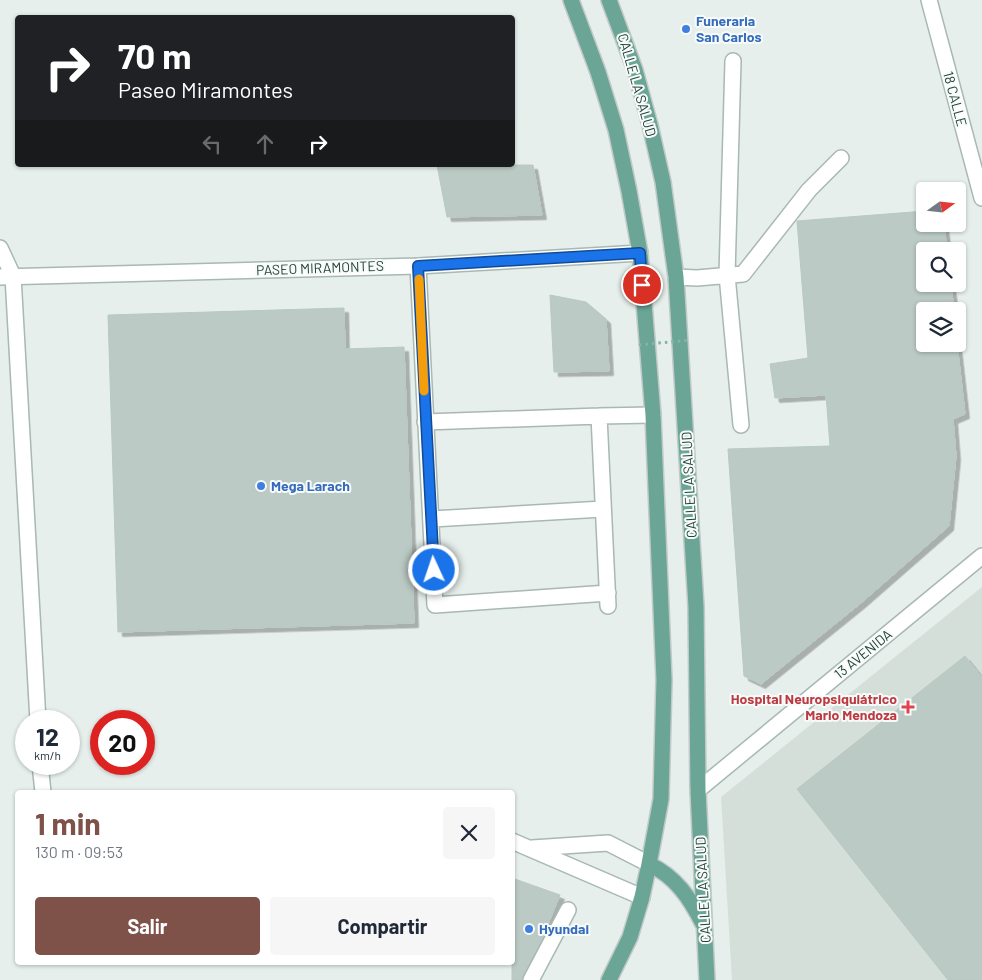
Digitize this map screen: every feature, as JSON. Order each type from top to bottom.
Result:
[{"type":"main road","points":[[571,0],[598,72],[616,130],[640,253],[653,415],[664,680],[661,799],[642,896],[630,937],[609,980]]},
{"type":"main road","name":"CALLE LA SALUD","points":[[609,0],[634,70],[650,125],[663,182],[676,277],[696,606],[698,790],[707,980]]},
{"type":"main road","points":[[649,864],[662,870],[685,892],[704,927]]},
{"type":"street","name":"18 CALLE","points":[[929,0],[982,198]]},
{"type":"street","points":[[733,61],[726,275],[741,426]]},
{"type":"street","points":[[676,277],[697,278],[743,274],[810,190],[841,158]]},
{"type":"street","points":[[0,248],[7,277],[37,710]]},
{"type":"street","name":"PASEO MIRAMONTES","points":[[7,277],[418,266],[640,253]]},
{"type":"street","points":[[418,266],[435,605],[608,600],[599,416]]},
{"type":"street","points":[[425,422],[653,415]]},
{"type":"street","points":[[432,519],[603,509]]},
{"type":"street","name":"13 AVENIDA","points":[[698,790],[982,556]]},
{"type":"street","points":[[41,775],[42,790]]},
{"type":"street","points":[[515,842],[642,896]]},
{"type":"street","points":[[531,848],[608,842],[649,864]]},
{"type":"street","points":[[531,980],[568,910]]},
{"type":"path","points":[[639,345],[690,340]]},
{"type":"shaded area","name":"Hospital Neuropsiquiátrico Mario Mendoza","points":[[982,587],[982,980],[732,980],[721,797]]},
{"type":"building","points":[[515,165],[533,165],[542,215],[447,217],[437,167],[515,167]]},
{"type":"building","points":[[916,212],[916,232],[945,232],[946,242],[916,242],[916,292],[952,292],[953,302],[916,302],[916,352],[958,352],[965,414],[953,419],[956,456],[949,526],[861,603],[761,684],[744,676],[728,449],[830,446],[826,395],[775,398],[770,364],[808,358],[797,221]]},
{"type":"building","points":[[550,295],[586,302],[606,319],[609,371],[554,372]]},
{"type":"building","name":"Mega Larach","points":[[344,308],[345,349],[404,347],[414,623],[118,632],[108,315]]},
{"type":"building","points":[[965,656],[982,677],[982,980],[948,980],[797,789]]},
{"type":"building","points":[[515,879],[560,895],[539,946],[522,980],[512,980],[512,965],[515,965]]},
{"type":"slow traffic","points":[[419,279],[424,391]]},
{"type":"place","name":"Funeraria San Carlos","points":[[686,29]]},
{"type":"place","name":"Mega Larach","points":[[261,486]]},
{"type":"place","name":"Hospital Neuropsiquiátrico Mario Mendoza","points":[[908,707]]},
{"type":"place","name":"Hyundai","points":[[529,929]]},
{"type":"route","points":[[434,570],[418,266],[640,253],[642,285]]}]
